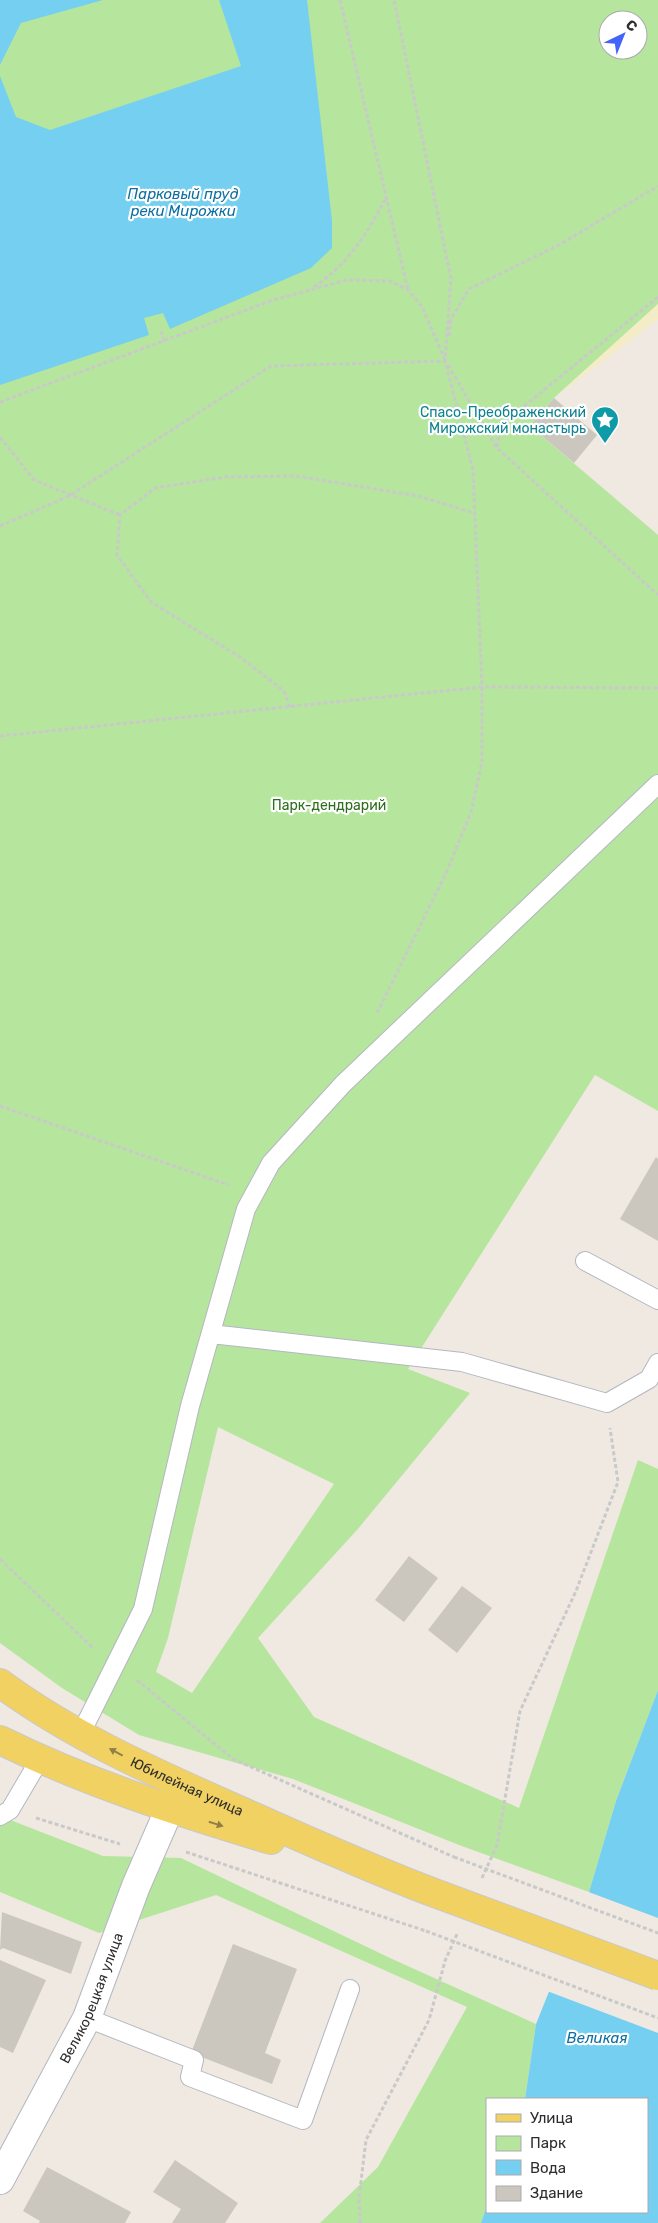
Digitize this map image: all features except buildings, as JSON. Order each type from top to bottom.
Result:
[{"type":"main road","name":"Юбилейная улица","points":[[0,1683],[81,1734],[159,1774],[383,1874]]},
{"type":"main road","name":"Юбилейная улица","points":[[0,1740],[96,1783],[169,1810],[383,1874],[658,1976]]},
{"type":"street","name":"Великорецкая улица","points":[[0,2180],[86,2018],[136,1886],[169,1810]]},
{"type":"lane","points":[[81,1734],[143,1609],[190,1406],[246,1209],[270,1163],[343,1084],[658,784]]},
{"type":"lane","points":[[585,1261],[658,1300]]},
{"type":"lane","points":[[211,1334],[462,1362],[606,1403],[649,1379],[658,1363]]},
{"type":"lane","points":[[5,1813],[40,1759]]},
{"type":"lane","points":[[86,2018],[194,2060],[190,2077],[303,2120],[350,1990]]},
{"type":"path","points":[[340,0],[408,290]]},
{"type":"path","points":[[373,1022],[447,871],[471,812],[482,762],[482,687],[473,470],[445,361],[451,279],[394,0]]},
{"type":"path","points":[[445,361],[451,319],[469,290],[559,245],[658,186]]},
{"type":"path","points":[[311,290],[336,272],[364,238],[386,198]]},
{"type":"path","points":[[0,402],[165,342],[273,300],[347,280],[390,281],[408,290],[422,307],[445,361],[497,448],[658,595]]},
{"type":"path","points":[[497,448],[501,425],[658,297]]},
{"type":"path","points":[[161,331],[165,342]]},
{"type":"path","points":[[0,526],[69,496],[271,366],[445,361]]},
{"type":"path","points":[[0,437],[34,480],[69,496],[120,515]]},
{"type":"path","points":[[290,707],[284,691],[240,657],[151,602],[117,555],[120,515],[155,488],[226,477],[286,476],[418,496],[474,513]]},
{"type":"path","points":[[0,736],[482,687],[658,688]]},
{"type":"path","points":[[0,1106],[253,1194]]},
{"type":"path","points":[[481,1881],[497,1845],[520,1711],[576,1591],[618,1482],[606,1403]]},
{"type":"path","points":[[0,1560],[94,1649],[117,1663],[232,1759],[454,1857],[658,1933]]},
{"type":"path","points":[[5,1813],[111,1843],[154,1847],[167,1846],[426,1931],[658,2018]]},
{"type":"path","points":[[360,2223],[358,2198],[366,2140],[429,2020],[444,1961],[460,1926]]},
{"type":"green space","name":"Парк-дендрарий","points":[[0,0],[658,0],[658,304],[554,398],[530,426],[658,535],[658,1111],[595,1075],[408,1369],[470,1393],[357,1530],[258,1638],[314,1717],[519,1808],[638,1460],[658,1469],[658,1690],[616,1801],[589,1892],[459,1845],[293,1779],[139,1735],[62,1688],[0,1643]],"holes":[[[218,1427],[334,1484],[192,1693],[156,1672],[168,1638]]]},
{"type":"green space","points":[[0,1816],[103,1856],[181,1858],[390,1958],[536,2024],[525,2098],[486,2098],[486,2209],[481,2223],[320,2223],[378,2167],[467,2007],[216,1895],[99,1933],[0,1892]]},
{"type":"sand","points":[[658,304],[658,319],[554,398]]},
{"type":"water","points":[[0,0],[103,0],[21,23],[0,65]]},
{"type":"water","name":"Парковый пруд реки Мирожки","points":[[219,0],[307,0],[332,221],[332,248],[311,268],[170,329],[163,313],[144,318],[149,335],[0,385],[0,76],[16,117],[50,130],[241,66]]},
{"type":"water","name":"Великая","points":[[658,1690],[658,2223],[481,2223],[486,2209],[486,2213],[648,2213],[648,2098],[525,2098],[536,2024],[589,1892],[616,1801]]},
{"type":"pier","points":[[586,1891],[658,1918],[658,2033],[547,1991]]},
{"type":"place","name":"Спасо-Преображенский Мирожский монастырь","points":[[605,444]]}]
